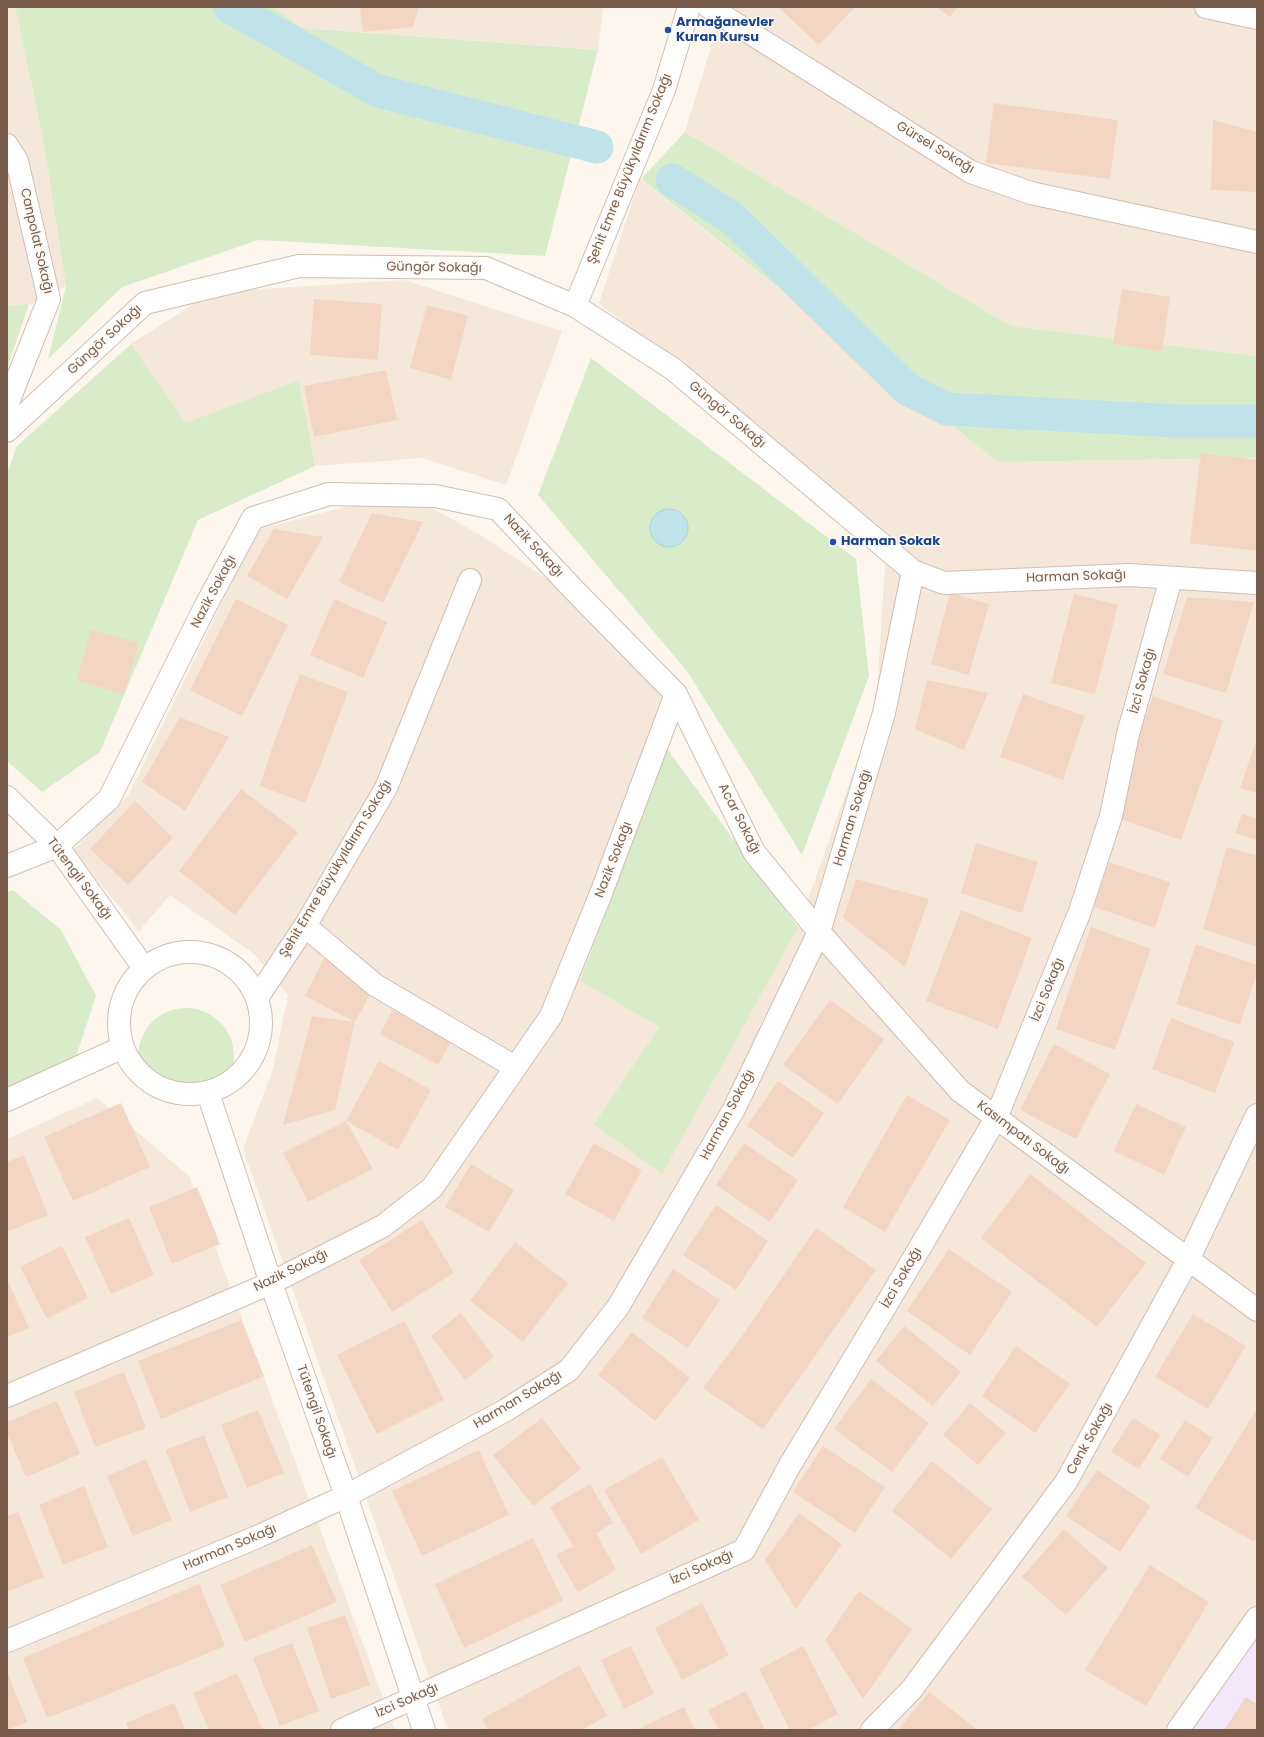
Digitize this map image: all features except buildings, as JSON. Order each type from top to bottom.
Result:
[{"type":"street","name":"Şehit Emre Büyükyıldırım Sokağı","points":[[575,306],[664,90],[689,7]]},
{"type":"street","name":"Gürsel Sokağı","points":[[709,7],[971,172],[1031,193],[1257,242]]},
{"type":"street","points":[[1206,7],[1257,18]]},
{"type":"street","name":"Canpolat Sokağı","points":[[7,144],[17,160],[49,300],[7,405]]},
{"type":"street","name":"Güngör Sokağı","points":[[7,431],[144,303],[299,266],[486,268],[575,306],[673,369],[912,571]]},
{"type":"street","name":"Nazik Sokağı","points":[[7,1396],[271,1282],[383,1226],[432,1188],[551,1016],[600,896],[676,694],[573,589],[498,509],[435,496],[329,494],[253,518],[205,607],[109,799],[57,846]]},
{"type":"street","name":"Harman Sokağı","points":[[7,1641],[257,1537],[346,1496],[506,1410],[569,1370],[618,1307],[734,1109],[819,932],[884,713],[912,571],[944,583],[1129,575],[1257,583]]},
{"type":"street","name":"İzci Sokağı","points":[[342,1730],[744,1550],[790,1464],[886,1307],[996,1118],[1080,911],[1111,816],[1128,734],[1171,578]]},
{"type":"street","name":"Şehit Emre Büyükyıldırım Sokağı","points":[[257,998],[305,926],[386,788],[470,580]]},
{"type":"street","name":"Acar Sokağı","points":[[676,694],[754,852],[819,932]]},
{"type":"street","name":"Tütengil Sokağı","points":[[7,797],[57,846],[144,968]]},
{"type":"street","points":[[7,866],[57,846]]},
{"type":"street","points":[[305,926],[375,985],[515,1067]]},
{"type":"street","name":"Kasımpatı Sokağı","points":[[819,932],[960,1091],[1257,1310]]},
{"type":"street","points":[[177,952],[202,952],[225,961],[244,977],[257,998],[261,1017],[259,1042],[248,1065],[231,1082],[208,1093],[177,1094],[154,1085],[134,1069],[122,1047],[119,1010],[128,987],[144,968],[177,952]]},
{"type":"street","points":[[7,1100],[122,1047]]},
{"type":"street","name":"Tütengil Sokağı","points":[[208,1093],[271,1282],[346,1496],[424,1730]]},
{"type":"street","name":"Cenk Sokağı","points":[[872,1730],[912,1689],[1066,1482],[1188,1260],[1257,1115]]},
{"type":"street","points":[[1178,1730],[1257,1618]]},
{"type":"shaded area","points":[[7,7],[15,7],[43,139],[66,286],[31,304],[7,307]]},
{"type":"shaded area","points":[[274,7],[603,7],[598,50],[302,28]]},
{"type":"shaded area","points":[[723,7],[1257,7],[1257,356],[1011,326],[685,132]]},
{"type":"shaded area","points":[[640,179],[998,462],[1257,458],[1257,1633],[1192,1730],[448,1730],[243,1149],[273,1069],[288,995],[254,954],[170,895],[139,931],[73,850],[129,794],[257,530],[355,504],[425,504],[482,536],[581,601],[667,686],[667,749],[580,981],[659,1027],[594,1124],[798,927],[876,709],[887,535],[599,303]]},
{"type":"shaded area","points":[[404,280],[562,331],[506,485],[423,458],[315,466],[299,380],[186,424],[131,344],[212,292]]},
{"type":"shaded area","points":[[97,1098],[189,1176],[395,1730],[7,1730],[7,1139]]},
{"type":"shaded area","points":[[1257,1633],[1257,1730],[1192,1730]]},
{"type":"green space","points":[[15,7],[274,7],[302,28],[598,50],[545,256],[258,240],[122,287],[48,359],[66,286],[43,139]]},
{"type":"green space","points":[[685,132],[1011,326],[1257,356],[1257,458],[998,462],[641,179]]},
{"type":"green space","points":[[29,304],[7,368],[7,306]]},
{"type":"green space","points":[[131,344],[186,423],[299,380],[315,466],[198,520],[100,752],[42,792],[7,761],[7,475],[16,447]]},
{"type":"green space","points":[[591,358],[856,559],[869,676],[802,855],[687,671],[538,495]]},
{"type":"green space","points":[[667,749],[798,927],[662,1174],[594,1124],[659,1027],[580,981]]},
{"type":"green space","points":[[13,890],[61,930],[96,996],[70,1075],[7,1104],[7,892]]},
{"type":"green space","points":[[186,1008],[204,1012],[220,1022],[230,1038],[234,1056],[230,1074],[220,1090],[204,1100],[186,1104],[168,1100],[152,1090],[142,1074],[138,1056],[142,1038],[152,1022],[168,1012]]},
{"type":"water","points":[[669,509],[679,512],[685,518],[688,528],[685,538],[679,544],[669,547],[659,544],[653,538],[650,528],[653,518],[659,512]]},
{"type":"waterway","points":[[230,7],[378,91],[597,147]]},
{"type":"waterway","points":[[672,180],[732,218],[907,389],[947,409],[1176,421],[1257,421]]},
{"type":"place","name":"Armağanevler Kuran Kursu","points":[[668,30]]},
{"type":"place","name":"Harman Sokak","points":[[833,542]]}]
